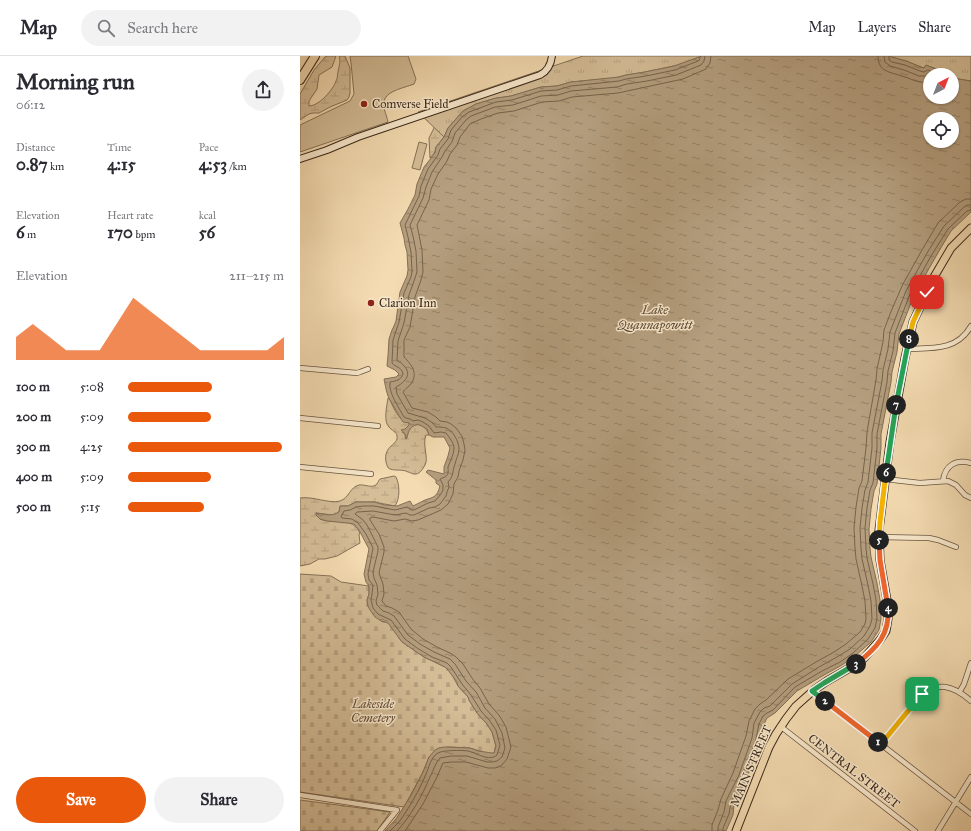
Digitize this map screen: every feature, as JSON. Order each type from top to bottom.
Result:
[{"type":"highway","points":[[300,80],[316,56]]},
{"type":"main road","name":"MAIN STREET","points":[[736,831],[769,747],[780,726],[796,706],[812,691],[859,662],[878,643],[886,631],[888,606],[880,560],[879,537],[893,421],[907,348],[913,322],[934,277],[952,248],[971,228]]},
{"type":"street","points":[[300,159],[358,137],[540,75],[549,67],[552,56]]},
{"type":"street","points":[[907,348],[928,348],[951,345],[964,337],[971,326]]},
{"type":"street","points":[[300,368],[357,373],[368,368]]},
{"type":"street","points":[[300,418],[378,426]]},
{"type":"street","points":[[943,481],[943,476],[951,465],[962,461],[971,463]]},
{"type":"street","points":[[300,467],[371,474]]},
{"type":"street","points":[[885,479],[920,483],[948,481],[954,483],[966,496],[971,498]]},
{"type":"street","points":[[879,537],[929,538],[956,547]]},
{"type":"street","points":[[960,691],[964,685],[971,663]]},
{"type":"street","points":[[881,744],[924,692],[943,686],[949,687],[960,691],[971,700]]},
{"type":"street","points":[[812,691],[971,814]]},
{"type":"street","name":"CENTRAL STREET","points":[[780,726],[915,831]]},
{"type":"street","points":[[938,831],[971,777]]},
{"type":"street","points":[[300,796],[398,810],[380,831]]},
{"type":"green space","points":[[326,56],[336,56],[332,67],[319,75],[317,89],[309,101],[309,106],[321,100],[329,93],[334,85],[337,79],[340,64],[339,56],[345,56],[350,68],[349,97],[347,100],[319,113],[309,114],[300,120],[300,94],[314,70]]},
{"type":"green space","name":"Comverse Field","points":[[350,56],[408,56],[416,79],[414,84],[395,90],[385,99],[384,108],[388,122],[300,152],[300,125],[350,101],[354,94]]},
{"type":"green space","points":[[583,56],[702,56],[679,65],[615,78],[571,82],[557,86],[541,87],[476,104],[463,111],[448,128],[444,137],[418,112]]},
{"type":"green space","points":[[888,56],[971,56],[971,81],[959,79],[959,68],[934,68],[926,65],[924,68]]},
{"type":"green space","points":[[434,124],[444,137],[430,158],[429,138],[434,128]]},
{"type":"green space","points":[[419,142],[427,144],[420,170],[412,168]]},
{"type":"green space","points":[[388,398],[402,420],[410,425],[402,432],[405,434],[406,439],[410,429],[416,425],[424,427],[429,435],[426,435],[425,439],[426,462],[418,474],[392,470],[387,466],[387,452],[397,439],[396,433],[389,427],[386,421]]},
{"type":"green space","points":[[394,476],[396,477],[399,488],[399,496],[395,506],[374,502],[356,502],[348,506],[340,506],[339,512],[333,515],[316,513],[322,520],[347,522],[354,526],[360,533],[360,543],[337,556],[319,559],[310,564],[300,566],[300,498],[336,502],[346,498],[351,490],[356,486],[373,486],[377,484],[380,479]]},
{"type":"green space","name":"Lakeside Cemetery","points":[[300,574],[331,576],[341,582],[369,586],[367,600],[368,606],[381,621],[388,622],[402,642],[424,657],[445,667],[451,673],[458,686],[468,697],[477,713],[492,732],[496,746],[494,753],[489,754],[470,748],[439,748],[429,757],[423,772],[404,807],[300,792]]},
{"type":"green space","points":[[300,800],[390,812],[377,831],[300,831]]},
{"type":"water","name":"Lake Quannapowitt","points":[[702,56],[888,56],[924,68],[923,104],[959,104],[959,79],[971,81],[971,212],[951,231],[914,295],[899,334],[897,352],[881,434],[877,484],[874,491],[869,529],[871,557],[880,600],[881,619],[879,630],[871,642],[855,656],[797,691],[775,713],[767,718],[763,726],[760,741],[747,778],[734,805],[733,815],[726,831],[385,831],[396,819],[410,797],[429,757],[435,750],[444,747],[470,748],[478,751],[494,753],[496,746],[492,732],[487,724],[477,713],[468,697],[458,686],[457,682],[448,670],[445,667],[424,657],[402,642],[388,623],[375,617],[370,610],[367,600],[369,586],[366,582],[364,574],[369,549],[359,530],[354,524],[327,521],[320,519],[316,515],[316,513],[328,515],[336,514],[339,512],[340,506],[348,506],[356,502],[374,502],[397,506],[410,501],[413,506],[435,496],[439,490],[440,486],[436,483],[436,480],[426,472],[428,470],[444,474],[444,467],[450,448],[444,437],[433,437],[429,435],[427,429],[418,424],[411,428],[406,439],[405,434],[401,430],[405,429],[409,423],[403,422],[389,398],[384,379],[396,377],[399,374],[387,366],[389,339],[396,321],[400,292],[408,270],[407,252],[400,223],[415,195],[417,184],[424,167],[435,153],[436,147],[444,137],[448,128],[463,111],[476,104],[541,87],[557,86],[571,82],[619,77],[674,66]]},
{"type":"water","name":"Lake Quannapowitt","points":[[926,65],[934,68],[924,68]]},
{"type":"place","name":"Comverse Field","points":[[364,104]]},
{"type":"place","name":"Clarion Inn","points":[[371,303]]},
{"type":"route","points":[[922,694],[881,744],[812,691],[854,666],[864,658],[876,646],[887,628],[888,606],[880,560],[879,544],[879,530],[886,471],[893,421],[913,322],[927,292]]}]
